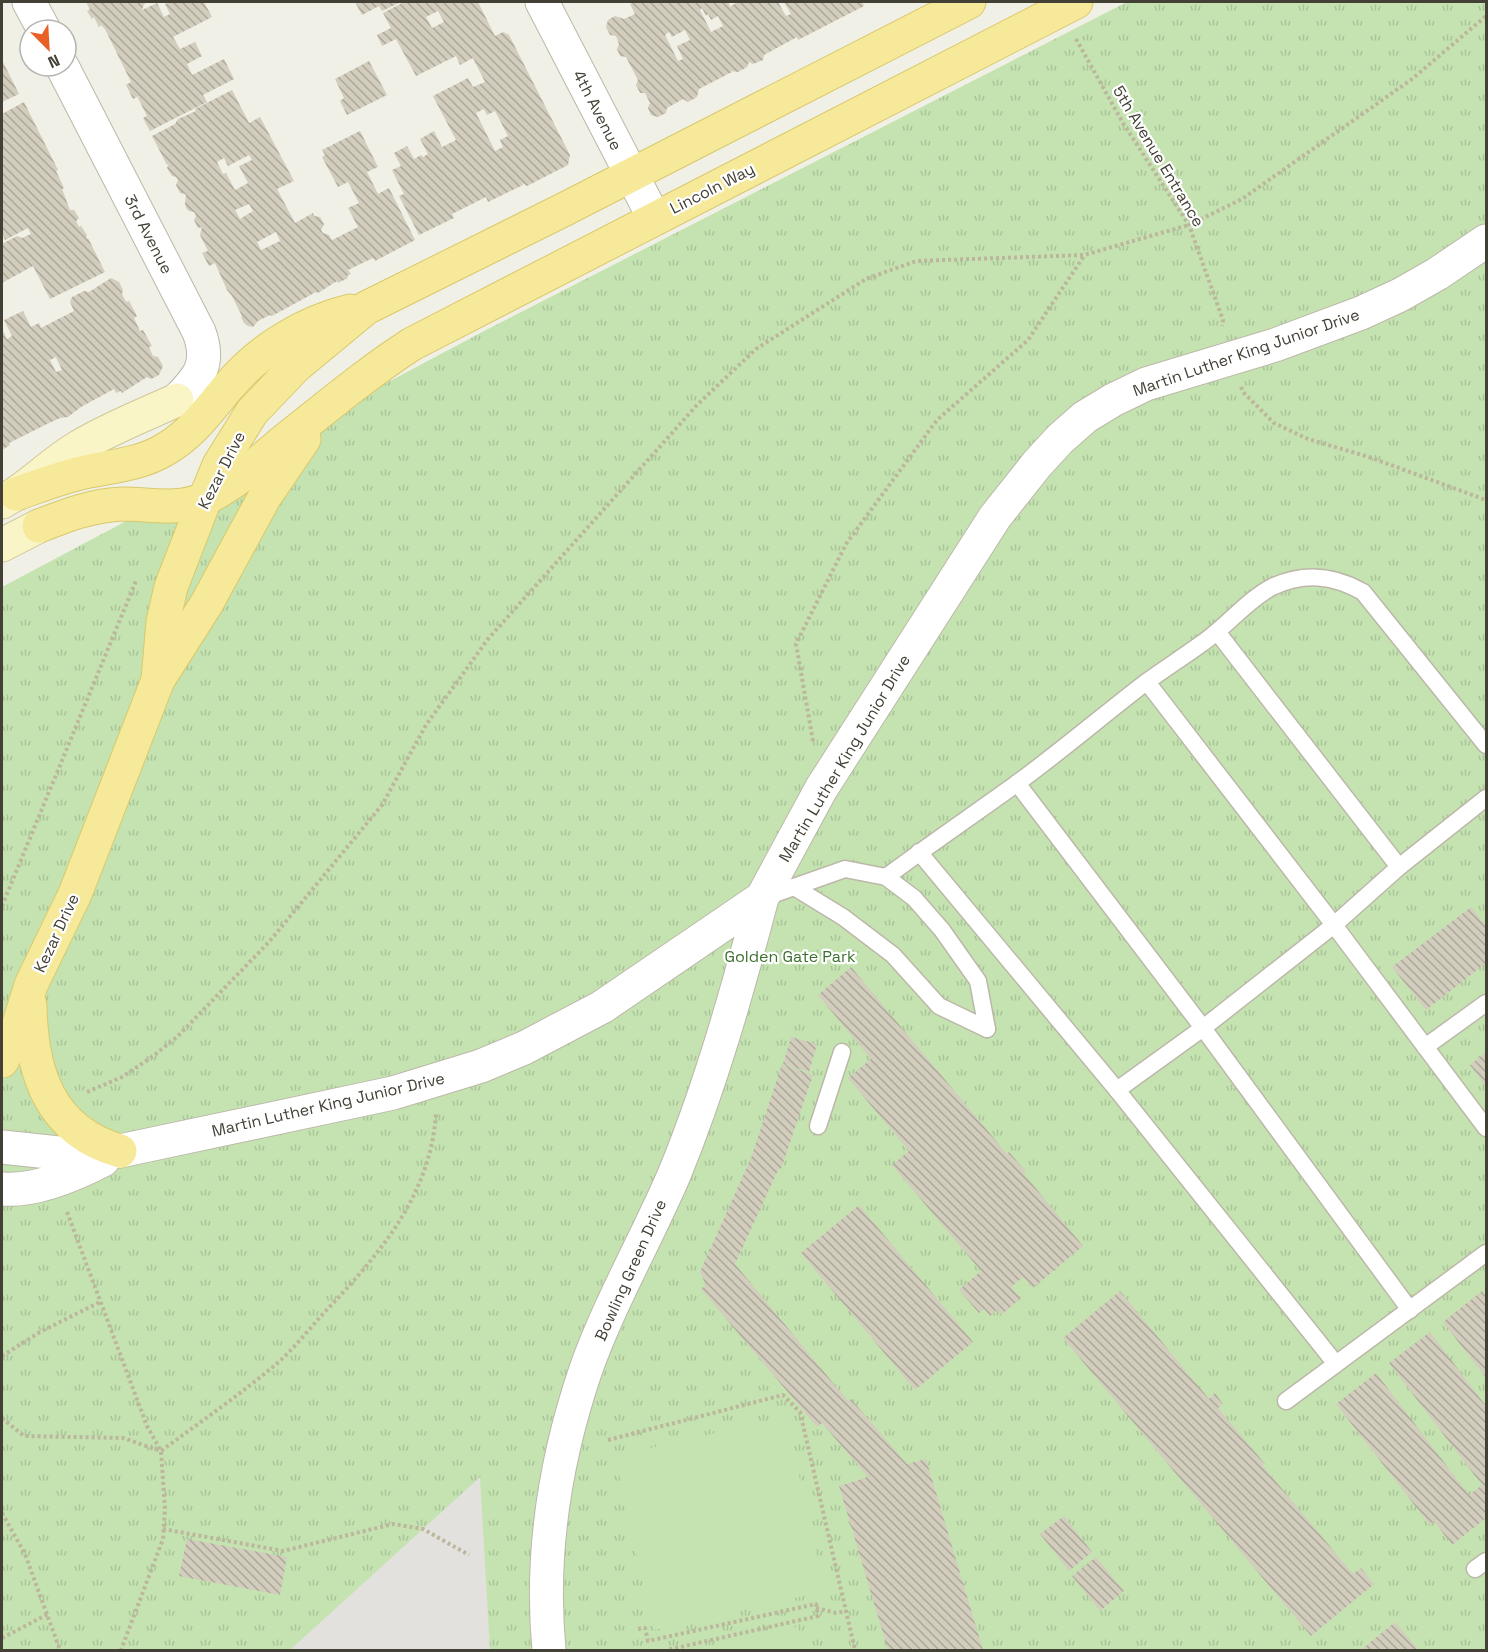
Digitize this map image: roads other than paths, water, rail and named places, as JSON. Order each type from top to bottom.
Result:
[{"type":"main road","points":[[9,498],[51,481],[139,461],[162,452],[185,437],[199,424],[228,386],[246,368],[283,340],[326,317],[366,308],[969,2]]},
{"type":"main road","name":"Lincoln Way","points":[[354,385],[383,363],[436,330],[1067,11]]},
{"type":"main road","name":"Kezar Drive","points":[[158,680],[163,622],[169,596],[219,465],[252,412],[296,366],[366,308]]},
{"type":"main road","points":[[2,545],[68,514],[97,507],[123,504],[171,507],[205,499],[243,474],[354,385]]},
{"type":"main road","name":"Kezar Drive","points":[[2,1061],[16,1032],[31,985],[75,894],[158,680],[207,603],[264,498],[331,406],[354,385]]},
{"type":"main road","points":[[9,498],[78,447],[177,400]]},
{"type":"main road","points":[[31,985],[30,1007],[34,1049],[44,1087],[51,1102],[61,1116],[86,1138],[120,1151]]},
{"type":"main road","name":"Kezar Drive","points":[[2,1011],[31,985]]},
{"type":"street","points":[[29,2],[38,18]]},
{"type":"street","name":"4th Avenue","points":[[543,2],[654,218]]},
{"type":"street","name":"3rd Avenue","points":[[68,78],[199,332],[205,354],[201,371],[195,382],[177,400]]},
{"type":"street","name":"Martin Luther King Junior Drive","points":[[2,1147],[68,1154],[120,1151],[347,1103],[438,1080],[481,1066],[524,1048],[602,1007],[762,898],[821,789],[995,517],[1037,464],[1085,417],[1146,384],[1275,345],[1361,313],[1437,274],[1486,241]]},
{"type":"street","name":"Bowling Green Drive","points":[[549,1650],[546,1593],[549,1531],[556,1481],[575,1406],[599,1337],[674,1175],[707,1087],[724,1039],[762,898]]},
{"type":"street","name":"Martin Luther King Junior Drive","points":[[2,1189],[31,1186],[55,1180],[120,1151]]},
{"type":"lane","points":[[886,877],[1017,783],[1147,682],[1218,633],[1255,598],[1290,580],[1311,577],[1332,578],[1363,592],[1486,745]]},
{"type":"lane","points":[[1218,633],[1399,867]]},
{"type":"lane","points":[[1147,682],[1334,925],[1486,1128]]},
{"type":"lane","points":[[1017,783],[1203,1028],[1410,1310]]},
{"type":"lane","points":[[1117,1090],[1203,1028],[1334,925],[1399,867],[1486,798]]},
{"type":"lane","points":[[919,852],[1117,1090],[1336,1364]]},
{"type":"lane","points":[[762,898],[845,869],[886,877],[914,898],[935,922],[978,981],[987,1029],[939,1006],[893,955],[843,917],[794,887]]},
{"type":"lane","points":[[1425,1047],[1486,1003]]},
{"type":"lane","points":[[818,1126],[842,1052]]},
{"type":"lane","points":[[1286,1401],[1486,1253]]},
{"type":"park label","name":"Golden Gate Park","points":[[790,956]]}]
